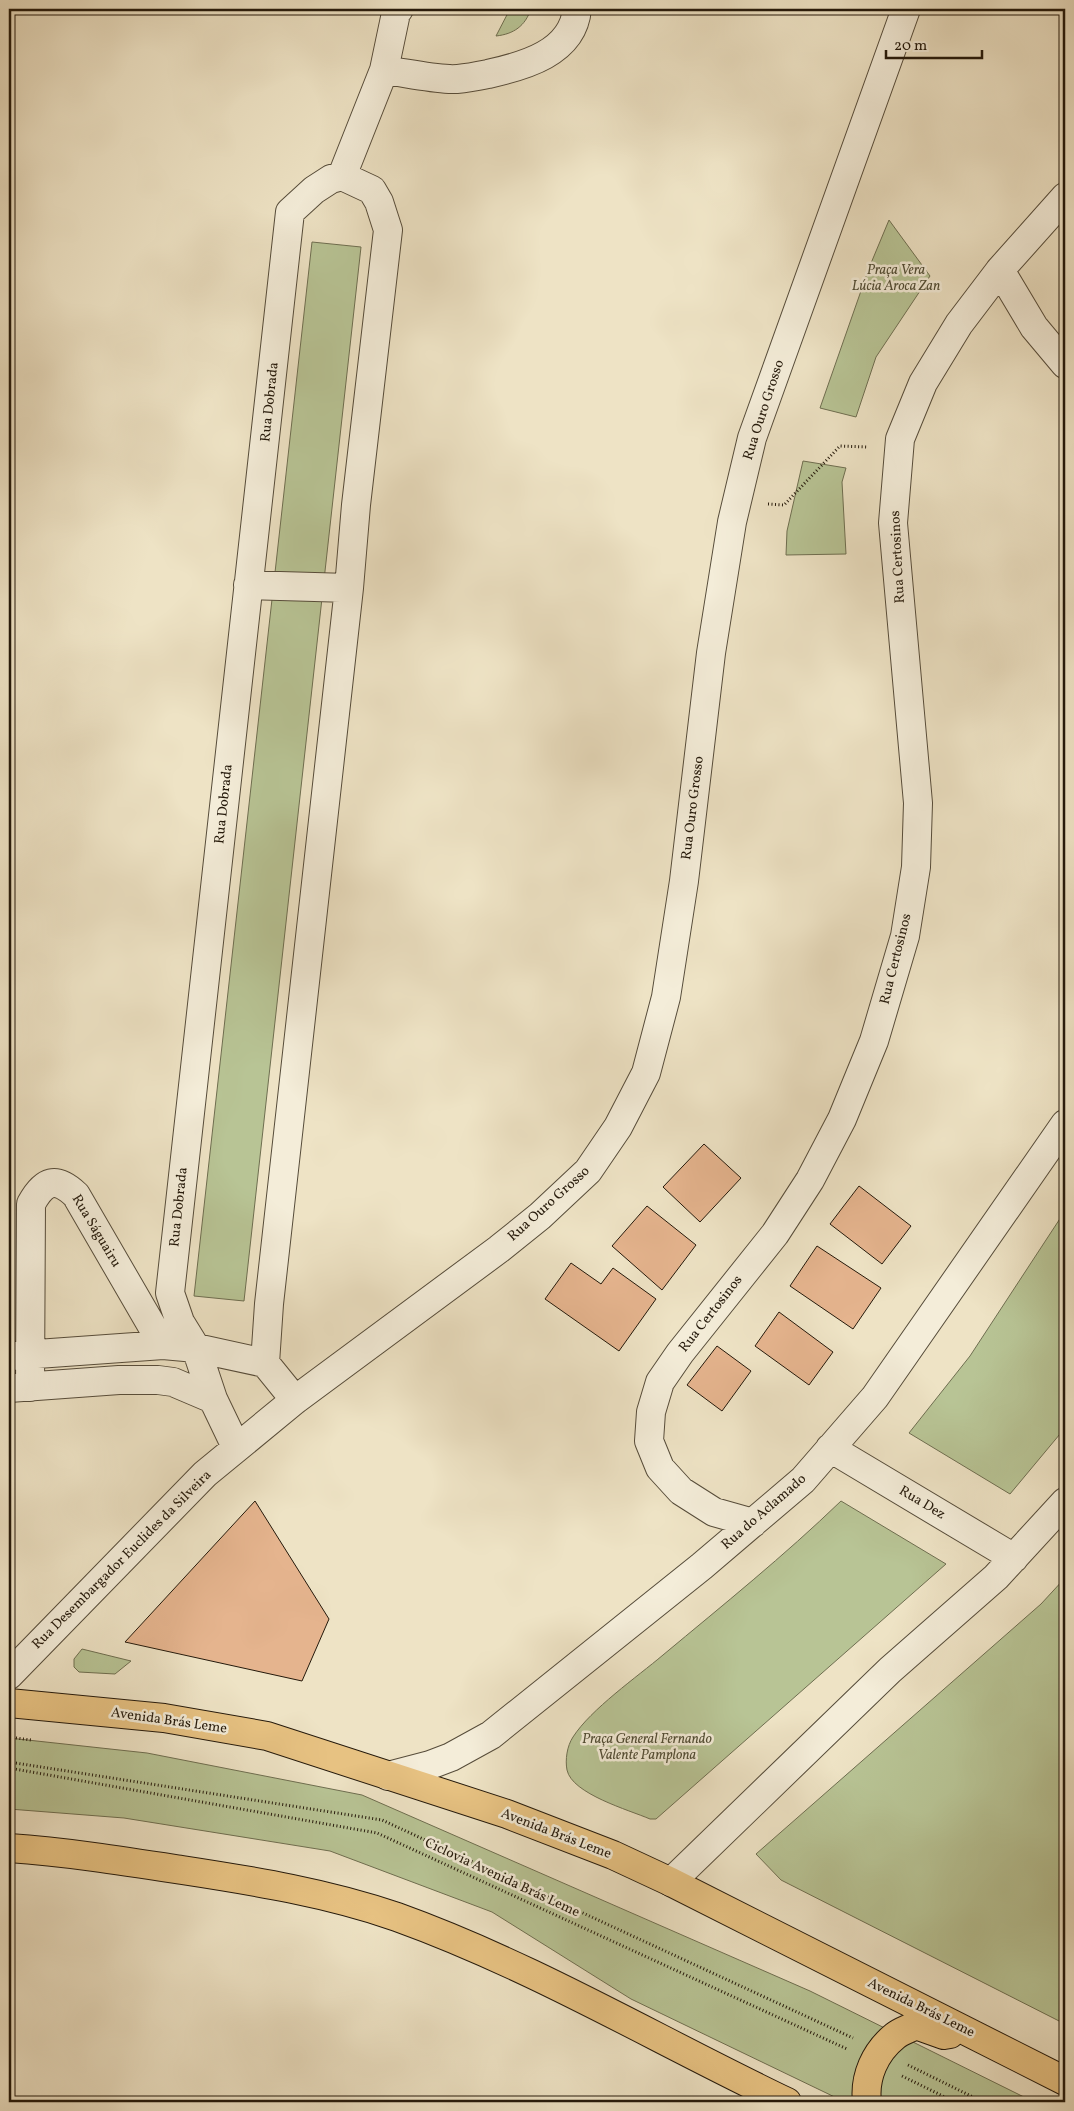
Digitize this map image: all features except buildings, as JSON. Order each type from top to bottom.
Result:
[{"type":"main road","name":"Avenida Brás Leme","points":[[9,1703],[164,1718],[268,1736],[507,1814],[613,1855],[672,1882],[1065,2081]]},
{"type":"main road","points":[[9,1848],[67,1852],[231,1877],[328,1897],[396,1917],[480,1951],[568,1991],[787,2102]]},
{"type":"main road","points":[[867,2102],[866,2094],[870,2072],[877,2056],[896,2035],[916,2025],[944,2035],[972,2033]]},
{"type":"street","points":[[265,1363],[269,1304],[356,505],[388,230],[379,202],[372,190],[342,176],[384,70],[396,13],[399,9]]},
{"type":"street","points":[[384,70],[451,79],[512,69],[543,57],[558,45],[569,34],[576,18],[577,9]]},
{"type":"street","name":"Rua Ouro Grosso","points":[[236,1447],[295,1400],[499,1249],[540,1216],[588,1171],[618,1127],[646,1073],[667,988],[690,833],[711,653],[737,501],[752,438],[906,9]]},
{"type":"street","name":"Rua Dobrada","points":[[236,1447],[213,1399],[196,1348],[180,1322],[170,1293],[290,212],[314,190],[331,179],[342,176]]},
{"type":"street","name":"Rua Certosinos","points":[[753,1523],[714,1512],[681,1491],[660,1468],[649,1442],[651,1412],[660,1382],[680,1353],[775,1234],[810,1180],[842,1119],[874,1041],[905,936],[916,867],[918,803],[893,523],[900,439],[923,383],[959,324],[1000,270],[1065,197]]},
{"type":"street","points":[[1000,270],[1034,327],[1065,364]]},
{"type":"street","points":[[248,585],[348,588]]},
{"type":"street","name":"Rua do Aclamado","points":[[388,1776],[430,1765],[451,1757],[491,1734],[702,1566],[803,1480],[875,1397],[1065,1124]]},
{"type":"street","name":"Rua Ságuairu","points":[[163,1345],[76,1195],[67,1186],[57,1182],[45,1184],[37,1192],[31,1204],[20,1355],[20,1388],[119,1380],[158,1380],[173,1382],[213,1399]]},
{"type":"street","points":[[20,1355],[163,1345],[196,1348],[265,1363],[295,1400]]},
{"type":"street","name":"Rua Desembargador Euclides da Silveira","points":[[9,1675],[205,1474],[236,1447]]},
{"type":"street","name":"Rua Dez","points":[[830,1448],[1014,1558]]},
{"type":"street","points":[[672,1882],[876,1684],[996,1578],[1065,1502]]},
{"type":"path","points":[[737,501],[784,505],[840,446],[900,448]]},
{"type":"path","points":[[9,1737],[31,1740]]},
{"type":"path","points":[[9,1762],[382,1820],[877,2056],[983,2102]]},
{"type":"path","name":"Ciclovia Avenida Brás Leme","points":[[9,1768],[377,1833],[877,2056],[955,2102]]},
{"type":"green space","points":[[510,9],[531,9],[526,20],[518,28],[496,36]]},
{"type":"green space","name":"Praça Vera Lúcia Aroca Zan","points":[[889,220],[930,276],[876,357],[856,417],[820,408],[869,268]]},
{"type":"green space","points":[[312,242],[361,247],[244,1301],[194,1296]]},
{"type":"green space","points":[[803,461],[846,468],[842,482],[846,554],[786,555],[787,531]]},
{"type":"green space","points":[[1065,1211],[1065,1428],[1010,1494],[909,1433],[970,1356]]},
{"type":"green space","name":"Praça General Fernando Valente Pamplona","points":[[841,1501],[946,1564],[656,1819],[650,1819],[616,1806],[579,1787],[571,1779],[567,1770],[567,1753],[573,1737],[591,1715],[753,1580]]},
{"type":"green space","points":[[1065,1578],[1065,2024],[781,1880],[756,1854],[1041,1604]]},
{"type":"green space","points":[[82,1649],[131,1661],[115,1674],[79,1672],[74,1667],[74,1659]]},
{"type":"green space","points":[[9,1738],[147,1753],[362,1795],[810,1991],[1034,2102],[845,2102],[631,1999],[492,1912],[330,1851],[124,1818],[9,1809]]}]
